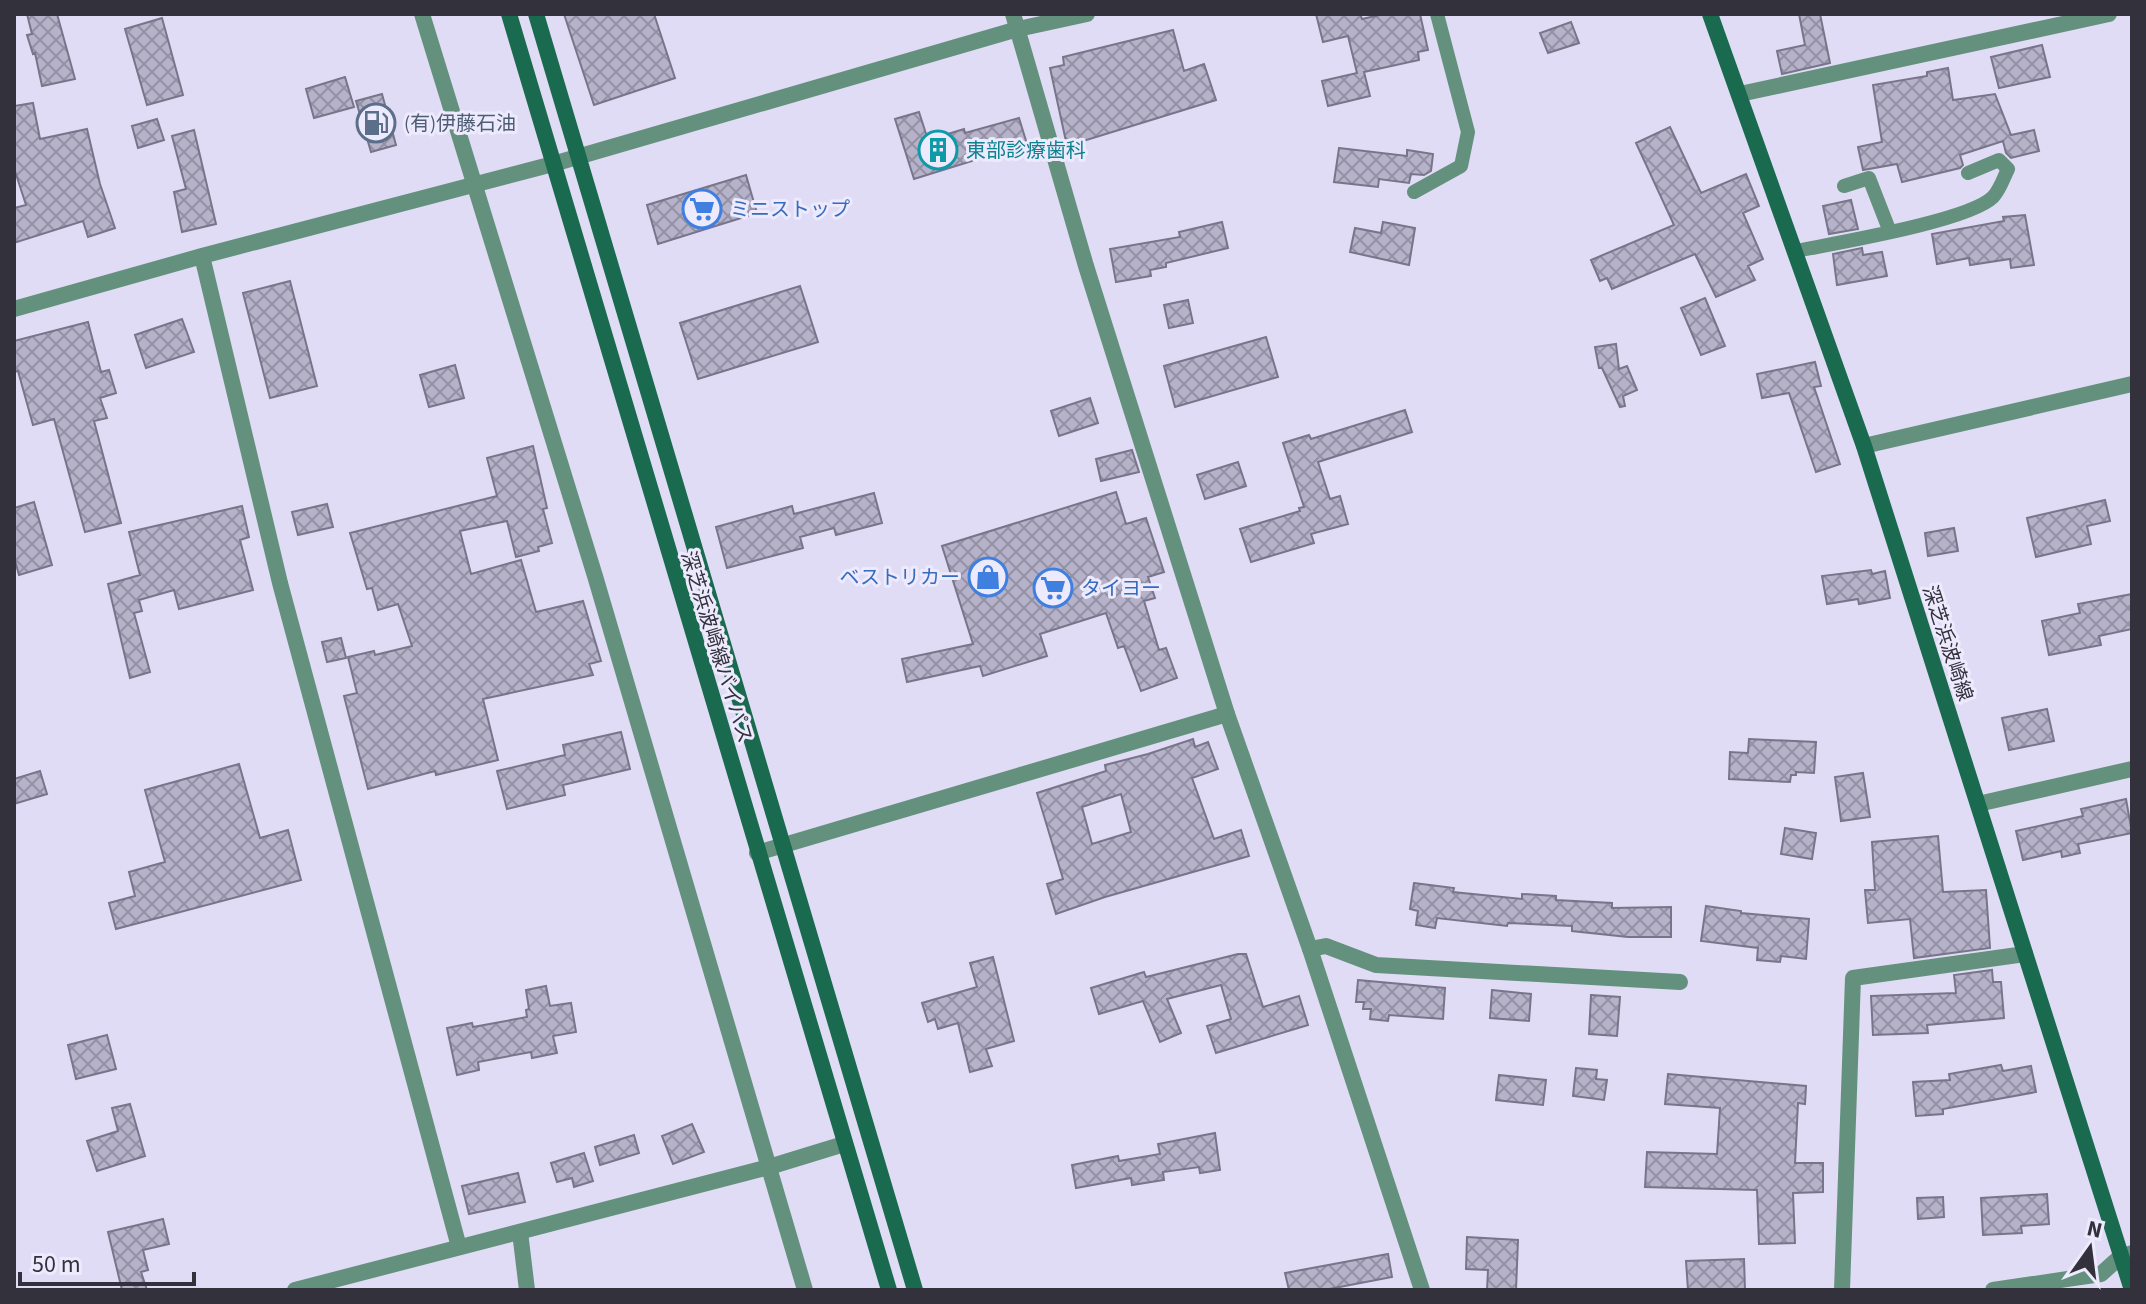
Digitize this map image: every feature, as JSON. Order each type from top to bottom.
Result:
[{"type":"main road","name":"深芝浜波崎線バイパス","points":[[509,14],[889,1290]]},
{"type":"main road","name":"深芝浜波崎線バイパス","points":[[536,14],[915,1290]]},
{"type":"main road","name":"深芝浜波崎線","points":[[1710,14],[1864,446],[2025,954],[2126,1255],[2132,1290]]},
{"type":"street","points":[[422,14],[599,591],[805,1290]]},
{"type":"street","points":[[14,309],[472,183],[553,164],[1016,22],[1087,14]]},
{"type":"street","points":[[1740,94],[2109,14]]},
{"type":"street","points":[[1016,22],[1086,266],[1227,714],[1310,949],[1422,1290]]},
{"type":"street","points":[[202,256],[280,583],[459,1247]]},
{"type":"street","points":[[1864,446],[2132,384]]},
{"type":"street","points":[[757,853],[1227,714]]},
{"type":"street","points":[[1978,804],[2132,769]]},
{"type":"street","points":[[1310,949],[1326,946],[1376,965],[1680,982]]},
{"type":"street","points":[[1842,1290],[1853,978],[2025,954]]},
{"type":"street","points":[[295,1290],[769,1167],[844,1144]]},
{"type":"street","points":[[520,1232],[527,1290]]},
{"type":"street","points":[[1993,1290],[2101,1274],[2126,1255]]},
{"type":"lane","points":[[1414,192],[1461,166],[1468,132],[1437,14]]},
{"type":"lane","points":[[1796,251],[1965,213],[1994,197],[2008,169],[1999,160],[1968,173]]},
{"type":"lane","points":[[1844,186],[1869,178],[1890,232]]},
{"type":"building","points":[[27,14],[57,14],[75,79],[42,86],[35,53],[27,35],[32,34]]},
{"type":"building","points":[[564,14],[654,14],[675,78],[594,105]]},
{"type":"building","points":[[1316,14],[1360,14],[1362,19],[1384,14],[1420,14],[1428,50],[1418,52],[1419,60],[1364,72],[1370,96],[1328,106],[1322,81],[1357,73],[1348,36],[1323,42]]},
{"type":"building","points":[[1799,14],[1820,14],[1830,63],[1782,74],[1777,51],[1805,45]]},
{"type":"building","points":[[162,18],[183,95],[147,105],[125,29]]},
{"type":"building","points":[[1571,22],[1579,43],[1548,53],[1540,33]]},
{"type":"building","points":[[1173,30],[1184,71],[1204,64],[1216,100],[1067,146],[1050,68],[1064,65],[1063,57]]},
{"type":"building","points":[[2042,45],[2050,77],[1999,88],[1991,57]]},
{"type":"building","points":[[1948,68],[1953,100],[1995,94],[2011,135],[2034,130],[2039,151],[2011,158],[2003,141],[1960,155],[1963,165],[1960,168],[1902,182],[1897,164],[1863,170],[1858,147],[1882,142],[1873,85],[1927,76],[1927,72]]},
{"type":"building","points":[[345,77],[354,107],[314,118],[306,89]]},
{"type":"building","name":"(有)伊藤石油","points":[[382,94],[396,145],[371,152],[356,101]]},
{"type":"building","points":[[33,103],[40,139],[87,129],[100,184],[115,228],[88,237],[83,221],[14,243],[14,208],[26,205],[14,168],[14,106]]},
{"type":"building","name":"東部診療歯科","points":[[919,112],[928,140],[1019,118],[1027,144],[914,179],[895,119]]},
{"type":"building","points":[[157,119],[164,140],[138,148],[132,126]]},
{"type":"building","points":[[1670,127],[1701,193],[1746,174],[1759,206],[1743,213],[1763,259],[1748,266],[1755,280],[1716,297],[1695,254],[1612,289],[1607,278],[1600,281],[1591,260],[1674,225],[1636,143]]},
{"type":"building","points":[[194,130],[216,224],[182,232],[174,192],[186,189],[172,136]]},
{"type":"building","points":[[1339,148],[1407,156],[1407,150],[1433,154],[1431,171],[1424,175],[1411,174],[1409,183],[1379,179],[1378,187],[1334,182]]},
{"type":"building","name":"ミニストップ","points":[[746,175],[757,213],[658,244],[647,205]]},
{"type":"building","points":[[1851,200],[1858,229],[1829,234],[1823,206]]},
{"type":"building","points":[[2025,215],[2034,265],[2011,268],[2010,259],[1970,265],[1969,258],[1937,264],[1932,234],[2004,221],[2003,217]]},
{"type":"building","points":[[1222,222],[1228,248],[1166,263],[1166,267],[1150,270],[1151,276],[1116,282],[1110,249],[1180,237],[1179,232]]},
{"type":"building","points":[[1383,222],[1415,228],[1409,265],[1350,252],[1355,228],[1381,233]]},
{"type":"building","points":[[1862,248],[1863,255],[1882,252],[1887,276],[1837,285],[1833,254]]},
{"type":"building","points":[[290,281],[317,386],[270,398],[243,293]]},
{"type":"building","points":[[800,286],[818,342],[698,379],[680,323]]},
{"type":"building","points":[[1705,298],[1725,346],[1701,355],[1681,308]]},
{"type":"building","points":[[1188,300],[1193,323],[1169,328],[1164,305]]},
{"type":"building","points":[[182,319],[194,352],[146,368],[135,335]]},
{"type":"building","points":[[88,322],[101,372],[109,370],[116,393],[100,398],[107,418],[94,421],[121,523],[85,532],[54,419],[33,425],[18,371],[14,372],[14,341]]},
{"type":"building","points":[[1266,337],[1278,377],[1175,407],[1164,366]]},
{"type":"building","points":[[1616,344],[1619,369],[1627,366],[1637,390],[1623,396],[1625,406],[1620,407],[1602,368],[1599,368],[1595,347]]},
{"type":"building","points":[[1815,362],[1821,386],[1814,387],[1840,464],[1816,472],[1789,393],[1762,398],[1757,374]]},
{"type":"building","points":[[455,365],[464,398],[429,407],[420,375]]},
{"type":"building","points":[[1090,398],[1098,423],[1059,436],[1051,411]]},
{"type":"building","points":[[1405,410],[1412,432],[1318,462],[1330,499],[1340,496],[1348,524],[1311,534],[1314,543],[1251,562],[1240,529],[1300,511],[1299,508],[1304,507],[1283,443],[1309,435],[1311,439]]},
{"type":"building","points":[[533,446],[552,543],[538,547],[539,551],[516,557],[507,521],[460,531],[471,574],[521,560],[536,612],[583,601],[601,661],[589,664],[593,675],[483,699],[498,760],[436,775],[435,771],[368,789],[344,696],[357,693],[348,657],[374,651],[375,655],[412,646],[398,604],[378,610],[372,588],[367,589],[350,533],[497,496],[487,458]]},
{"type":"building","points":[[1132,450],[1139,472],[1101,481],[1096,459]]},
{"type":"building","points":[[1238,462],[1246,486],[1205,499],[1197,475]]},
{"type":"building","name":"タイヨー","points":[[1116,492],[1126,524],[1146,518],[1164,572],[1148,577],[1155,598],[1144,601],[1159,650],[1166,648],[1177,678],[1141,691],[1124,646],[1118,648],[1106,613],[1040,634],[1047,656],[983,676],[980,666],[907,682],[902,659],[973,644],[942,546]]},
{"type":"building","points":[[874,493],[882,523],[836,535],[834,528],[800,537],[803,548],[727,568],[716,527],[792,506],[794,514]]},
{"type":"building","points":[[2105,500],[2110,521],[2087,526],[2091,544],[2036,557],[2027,518]]},
{"type":"building","points":[[34,502],[52,565],[19,575],[14,557],[14,508]]},
{"type":"building","points":[[327,504],[333,527],[298,535],[292,512]]},
{"type":"building","points":[[242,506],[249,537],[240,540],[253,590],[179,609],[174,590],[139,600],[142,611],[134,613],[150,672],[130,678],[108,584],[140,575],[129,532]]},
{"type":"building","points":[[1954,528],[1958,551],[1928,556],[1925,533]]},
{"type":"building","points":[[1871,570],[1872,574],[1885,571],[1890,598],[1859,604],[1858,599],[1827,604],[1822,576]]},
{"type":"building","points":[[2132,594],[2132,629],[2099,636],[2101,645],[2049,655],[2042,621],[2080,613],[2078,604]]},
{"type":"building","points":[[341,638],[346,658],[327,662],[322,642]]},
{"type":"building","points":[[2047,709],[2054,741],[2009,750],[2002,718]]},
{"type":"building","points":[[621,732],[630,769],[563,785],[565,795],[507,809],[497,771],[565,755],[563,745]]},
{"type":"building","points":[[1193,739],[1195,747],[1208,742],[1218,769],[1192,778],[1214,839],[1241,830],[1249,856],[1056,914],[1047,884],[1063,879],[1037,793],[1106,771],[1105,765]],"holes":[[[1121,794],[1131,832],[1092,844],[1082,807]]]},
{"type":"building","points":[[1749,739],[1816,742],[1814,773],[1796,772],[1796,775],[1791,775],[1790,782],[1729,779],[1730,752],[1748,753]]},
{"type":"building","points":[[239,764],[260,838],[288,830],[301,880],[116,929],[109,903],[135,896],[129,872],[165,862],[145,790]]},
{"type":"building","points":[[40,771],[47,794],[14,804],[14,779]]},
{"type":"building","points":[[1863,773],[1870,817],[1841,821],[1835,777]]},
{"type":"building","points":[[2126,799],[2132,833],[2078,844],[2080,853],[2062,857],[2061,851],[2023,860],[2016,831],[2083,816],[2081,809]]},
{"type":"building","points":[[1785,828],[1816,833],[1812,859],[1781,854]]},
{"type":"building","points":[[1938,836],[1943,892],[1986,890],[1990,948],[1914,958],[1910,919],[1868,923],[1865,890],[1875,890],[1872,842]]},
{"type":"building","points":[[1414,883],[1454,888],[1453,892],[1522,899],[1522,894],[1556,896],[1556,900],[1612,903],[1612,908],[1671,907],[1671,937],[1628,937],[1572,931],[1572,926],[1508,923],[1507,926],[1437,918],[1435,928],[1416,925],[1418,911],[1410,909]]},
{"type":"building","points":[[1706,906],[1741,913],[1809,919],[1806,959],[1781,956],[1780,962],[1757,960],[1758,948],[1701,941]]},
{"type":"building","points":[[1246,954],[1263,1007],[1299,996],[1308,1025],[1216,1053],[1207,1026],[1231,1019],[1221,985],[1167,999],[1181,1033],[1160,1042],[1143,1001],[1099,1014],[1091,988],[1144,972],[1146,977]]},
{"type":"building","points":[[993,957],[1014,1041],[986,1049],[992,1066],[970,1072],[958,1023],[938,1029],[935,1019],[928,1022],[922,1003],[977,987],[970,963]]},
{"type":"building","points":[[1992,970],[1993,982],[2001,982],[2004,1018],[1927,1025],[1928,1033],[1873,1035],[1871,996],[1956,993],[1954,975]]},
{"type":"building","points":[[1358,980],[1445,988],[1443,1019],[1389,1015],[1388,1021],[1370,1019],[1371,1009],[1363,1009],[1364,1002],[1356,1002]]},
{"type":"building","points":[[546,986],[550,1006],[571,1003],[576,1032],[553,1036],[557,1053],[532,1058],[531,1052],[478,1062],[479,1070],[457,1075],[447,1028],[472,1023],[473,1027],[527,1017],[526,990]]},
{"type":"building","points":[[1492,990],[1531,994],[1529,1021],[1490,1018]]},
{"type":"building","points":[[1591,995],[1620,997],[1617,1036],[1589,1034]]},
{"type":"building","points":[[107,1035],[116,1069],[76,1079],[68,1045]]},
{"type":"building","points":[[2001,1065],[2003,1071],[2031,1066],[2036,1092],[1943,1109],[1943,1114],[1916,1116],[1913,1082],[1950,1080],[1949,1074]]},
{"type":"building","points":[[1576,1068],[1597,1070],[1596,1079],[1607,1080],[1604,1100],[1573,1096]]},
{"type":"building","points":[[1668,1074],[1806,1086],[1805,1104],[1798,1103],[1795,1163],[1823,1163],[1823,1192],[1793,1193],[1795,1243],[1759,1244],[1757,1190],[1645,1187],[1647,1152],[1717,1154],[1720,1108],[1665,1104]]},
{"type":"building","points":[[1499,1075],[1546,1080],[1543,1105],[1496,1100]]},
{"type":"building","points":[[130,1104],[145,1156],[97,1171],[87,1141],[118,1131],[112,1108]]},
{"type":"building","points":[[692,1124],[704,1152],[673,1164],[662,1136]]},
{"type":"building","points":[[1215,1133],[1220,1170],[1200,1173],[1199,1167],[1163,1172],[1164,1180],[1132,1185],[1131,1178],[1076,1188],[1072,1165],[1118,1156],[1119,1161],[1160,1154],[1158,1144]]},
{"type":"building","points":[[634,1135],[639,1153],[600,1165],[595,1147]]},
{"type":"building","points":[[584,1153],[593,1181],[574,1187],[572,1178],[557,1182],[551,1163]]},
{"type":"building","points":[[518,1173],[525,1202],[469,1214],[462,1186]]},
{"type":"building","points":[[2047,1194],[2049,1224],[2021,1226],[2022,1233],[1983,1235],[1981,1198]]},
{"type":"building","points":[[1943,1197],[1944,1217],[1918,1219],[1917,1198]]},
{"type":"building","points":[[163,1219],[169,1244],[143,1250],[148,1270],[141,1272],[147,1290],[122,1290],[108,1232]]},
{"type":"building","points":[[1467,1237],[1518,1240],[1516,1290],[1487,1290],[1488,1270],[1466,1269]]},
{"type":"building","points":[[1388,1254],[1392,1277],[1324,1290],[1289,1290],[1285,1273]]},
{"type":"building","points":[[1744,1259],[1745,1290],[1688,1290],[1686,1261]]},
{"type":"place","name":"(有)伊藤石油","points":[[376,123]]},
{"type":"place","name":"東部診療歯科","points":[[938,150]]},
{"type":"place","name":"ミニストップ","points":[[702,209]]},
{"type":"place","name":"ベストリカー","points":[[988,577]]},
{"type":"place","name":"タイヨー","points":[[1053,588]]}]
